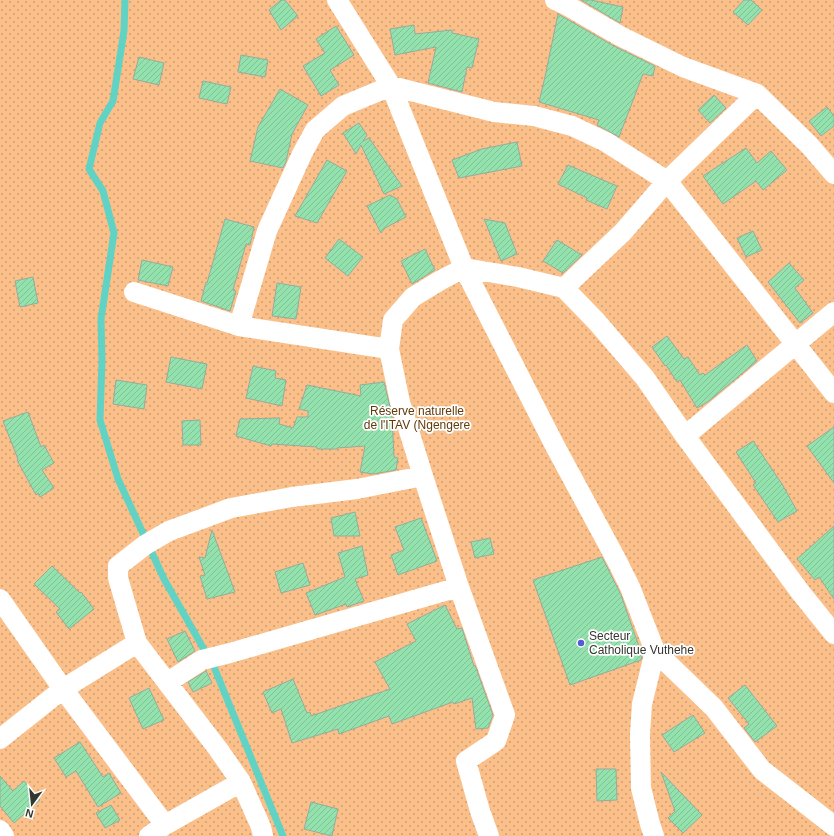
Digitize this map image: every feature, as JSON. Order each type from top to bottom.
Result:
[{"type":"street","points":[[338,0],[391,86],[464,268],[555,446],[630,587],[655,651],[714,708],[762,770],[834,826]]},
{"type":"street","points":[[555,0],[620,36],[683,67],[756,94],[810,146],[834,174]]},
{"type":"street","points":[[239,326],[267,231],[302,154],[315,130],[343,106],[391,86],[494,112],[534,116],[572,126],[606,142],[667,181],[834,393]]},
{"type":"street","points":[[564,288],[623,232],[667,181],[756,94]]},
{"type":"street","points":[[489,836],[480,812],[466,761],[496,741],[505,715],[459,587],[423,476],[400,402],[389,349],[393,320],[413,297],[440,280],[464,268],[518,277],[564,288],[596,321],[645,378],[685,436],[801,593],[834,634]]},
{"type":"street","points":[[134,292],[239,326],[389,349]]},
{"type":"street","points":[[685,436],[834,312]]},
{"type":"street","points":[[263,836],[261,826],[241,782],[218,748],[137,643],[118,578],[118,566],[145,545],[169,531],[231,508],[292,497],[357,489],[423,476]]},
{"type":"street","points":[[168,682],[202,660],[459,587]]},
{"type":"street","points":[[0,599],[63,689],[157,831],[241,782]]},
{"type":"street","points":[[0,739],[63,689],[137,643]]},
{"type":"street","points":[[654,836],[641,788],[640,734],[642,704],[655,651]]},
{"type":"street","points":[[0,830],[4,836]]},
{"type":"green space","name":"Réserve naturelle de l'ITAV (Ngengere","points":[[0,0],[834,0],[834,836],[0,836]]},
{"type":"building","points":[[281,0],[285,0],[298,16],[281,30],[269,10]]},
{"type":"building","points":[[581,0],[591,0],[623,7],[620,23]]},
{"type":"building","points":[[744,0],[751,0],[762,10],[748,25],[733,12]]},
{"type":"building","points":[[558,14],[614,46],[655,66],[653,76],[643,74],[619,137],[597,125],[599,120],[539,102]]},
{"type":"building","points":[[414,25],[415,34],[452,30],[452,33],[479,39],[472,68],[467,67],[462,92],[428,83],[436,47],[395,55],[390,29]]},
{"type":"building","points":[[336,26],[354,55],[330,70],[339,85],[321,96],[303,66],[325,53],[316,39]]},
{"type":"building","points":[[241,55],[268,60],[265,77],[238,72]]},
{"type":"building","points":[[139,57],[164,63],[159,85],[133,79]]},
{"type":"building","points":[[203,81],[231,87],[227,104],[199,98]]},
{"type":"building","points":[[280,89],[308,105],[292,134],[286,162],[283,168],[250,161],[258,127]]},
{"type":"building","points":[[714,95],[726,108],[710,123],[698,110]]},
{"type":"building","points":[[827,107],[834,116],[834,126],[821,136],[809,121]]},
{"type":"building","points":[[359,123],[367,135],[363,141],[369,138],[402,186],[384,194],[361,145],[356,154],[343,133]]},
{"type":"building","points":[[517,142],[522,166],[459,178],[452,160],[482,149]]},
{"type":"building","points":[[746,148],[757,163],[771,151],[787,170],[763,190],[756,181],[723,204],[703,176]]},
{"type":"building","points":[[327,160],[347,171],[317,223],[295,216]]},
{"type":"building","points":[[568,165],[617,186],[607,209],[586,200],[587,198],[558,184]]},
{"type":"building","points":[[390,195],[397,199],[406,217],[385,228],[381,233],[367,206]]},
{"type":"building","points":[[225,219],[254,227],[250,245],[246,244],[233,290],[236,291],[230,311],[201,301]]},
{"type":"building","points":[[484,219],[505,223],[517,254],[501,261]]},
{"type":"building","points":[[753,231],[762,250],[746,257],[737,238]]},
{"type":"building","points":[[339,239],[363,257],[348,276],[325,258]]},
{"type":"building","points":[[557,240],[582,255],[563,273],[543,261]]},
{"type":"building","points":[[425,249],[435,270],[412,284],[401,261]]},
{"type":"building","points":[[142,260],[173,267],[168,286],[138,280]]},
{"type":"building","points":[[789,263],[804,280],[795,288],[813,313],[800,323],[768,282]]},
{"type":"building","points":[[33,277],[38,303],[20,307],[15,281]]},
{"type":"building","points":[[277,283],[301,287],[296,319],[272,316]]},
{"type":"building","points":[[667,336],[684,359],[688,357],[700,375],[703,373],[705,375],[747,345],[757,361],[709,401],[697,408],[680,380],[677,382],[652,347]]},
{"type":"building","points":[[171,357],[207,364],[202,389],[166,382]]},
{"type":"building","points":[[253,366],[276,371],[275,378],[286,380],[282,406],[246,398]]},
{"type":"building","points":[[116,380],[147,385],[144,409],[113,404]]},
{"type":"building","points":[[384,382],[392,415],[394,457],[398,458],[396,470],[373,474],[360,472],[365,446],[337,449],[317,449],[317,447],[272,444],[271,446],[236,436],[240,419],[280,418],[279,424],[293,428],[297,417],[308,417],[308,411],[299,409],[307,385],[361,396],[360,385]]},
{"type":"building","points":[[28,412],[41,447],[44,445],[54,463],[42,470],[54,488],[40,497],[38,493],[36,495],[17,460],[18,459],[3,421]]},
{"type":"building","points":[[200,420],[201,445],[183,445],[182,421]]},
{"type":"building","points":[[834,427],[834,483],[807,446]]},
{"type":"building","points":[[753,441],[782,484],[797,511],[778,522],[753,485],[756,483],[736,452]]},
{"type":"building","points":[[355,512],[360,536],[334,536],[331,518]]},
{"type":"building","points":[[421,518],[437,561],[398,575],[391,555],[404,550],[395,527]]},
{"type":"building","points":[[834,526],[834,599],[819,577],[815,580],[797,559]]},
{"type":"building","points":[[212,530],[235,592],[207,599],[200,576],[205,575],[199,557],[205,558]]},
{"type":"building","points":[[490,538],[494,554],[475,558],[471,542]]},
{"type":"building","points":[[362,546],[368,575],[355,579],[364,601],[347,607],[346,604],[315,615],[306,593],[345,577],[338,553]]},
{"type":"building","points":[[602,557],[621,595],[642,655],[641,660],[570,685],[533,580]]},
{"type":"building","points":[[303,563],[310,585],[281,593],[275,572]]},
{"type":"building","points":[[52,566],[80,593],[81,592],[94,609],[69,629],[56,612],[60,609],[34,584]]},
{"type":"building","points":[[445,605],[457,629],[462,628],[474,666],[475,665],[493,715],[488,728],[476,729],[472,698],[454,704],[453,702],[392,724],[389,716],[339,734],[338,729],[292,743],[281,709],[272,713],[263,692],[293,679],[307,713],[310,712],[311,716],[390,689],[375,662],[416,641],[407,624]]},
{"type":"building","points":[[185,631],[195,651],[178,662],[167,639]]},
{"type":"building","points":[[206,671],[212,683],[193,692],[188,682]]},
{"type":"building","points":[[745,685],[777,726],[755,742],[744,728],[749,724],[728,698]]},
{"type":"building","points":[[149,688],[164,720],[143,729],[129,698]]},
{"type":"building","points":[[693,715],[705,733],[674,752],[662,735]]},
{"type":"building","points":[[80,742],[103,777],[109,773],[121,793],[98,807],[76,771],[66,777],[54,758]]},
{"type":"building","points":[[596,769],[616,769],[617,800],[597,801]]},
{"type":"building","points":[[661,772],[702,815],[683,833],[668,818],[675,811]]},
{"type":"building","points":[[0,776],[13,791],[24,781],[40,800],[14,823],[0,806]]},
{"type":"building","points":[[311,802],[338,809],[332,836],[304,829]]},
{"type":"building","points":[[111,805],[120,820],[105,828],[96,813]]},
{"type":"waterway","points":[[125,0],[124,31],[113,101],[100,123],[89,169],[103,191],[114,233],[101,319],[102,360],[100,420],[118,479],[164,579],[214,667],[283,836]]},
{"type":"place","name":"Secteur Catholique Vuthehe","points":[[581,643]]}]
